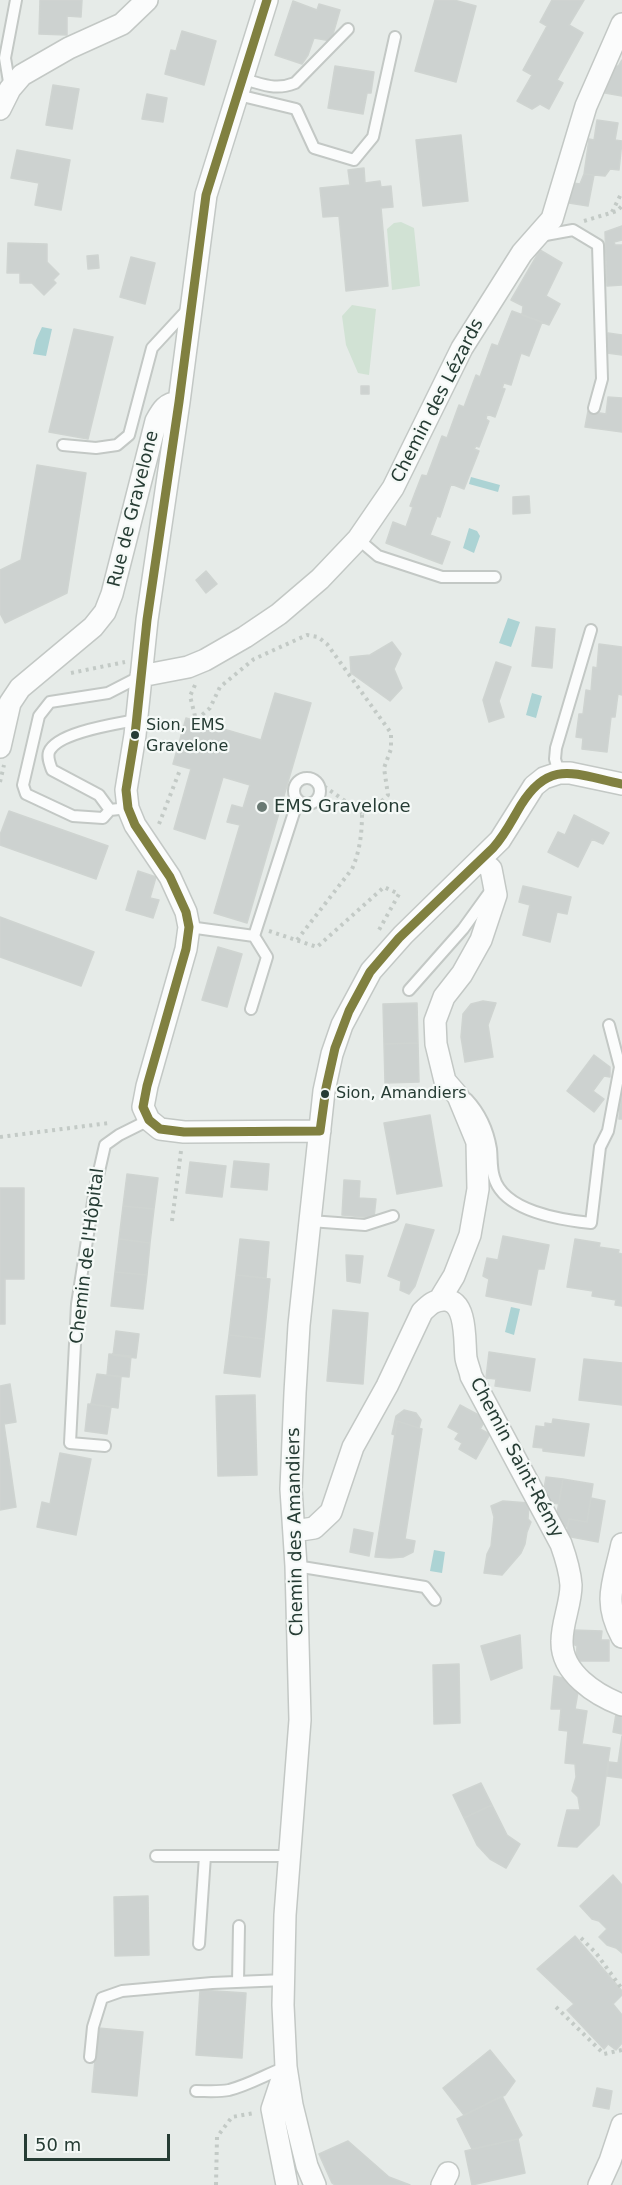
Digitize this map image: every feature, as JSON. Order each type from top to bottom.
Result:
[{"type":"street","points":[[0,110],[10,88],[22,75],[69,48],[122,24],[147,0]]},
{"type":"street","points":[[267,0],[206,195],[136,720],[126,790],[119,809],[135,825],[170,877],[186,912],[189,927],[186,950],[147,1086],[143,1107],[149,1120],[160,1129],[184,1132],[320,1131]]},
{"type":"street","name":"Chemin des Lézards","points":[[142,669],[188,667],[245,637],[279,614],[321,579],[358,539],[393,488],[462,348],[522,253],[552,219],[586,106],[622,24]]},
{"type":"street","name":"Rue de Gravelone","points":[[0,747],[10,703],[20,688],[93,627],[105,612],[112,594],[156,421],[163,409],[170,403],[179,402]]},
{"type":"street","points":[[559,773],[622,784]]},
{"type":"street","name":"Chemin des Amandiers","points":[[315,2185],[307,2166],[292,2105],[286,2067],[283,2005],[285,1915],[300,1720],[296,1566],[291,1489],[295,1393],[299,1325],[324,1091],[332,1054],[342,1025],[371,971],[403,935],[500,840],[534,786],[544,778],[559,773]]},
{"type":"street","points":[[294,1531],[314,1528],[331,1512],[353,1447],[387,1386],[422,1312],[431,1303],[440,1299],[454,1276],[470,1235],[478,1190],[477,1142],[458,1096],[445,1081],[436,1044],[435,1022],[444,997],[462,974],[481,940],[496,895],[491,868],[481,860]]},
{"type":"street","name":"Chemin Saint-Rémy","points":[[440,1299],[450,1300],[457,1305],[465,1328],[466,1359],[471,1376],[567,1558],[571,1586],[562,1642],[564,1658],[575,1675],[622,1706]]},
{"type":"street","points":[[622,1544],[612,1583],[610,1602],[613,1620],[622,1637]]},
{"type":"street","points":[[286,2067],[272,2109],[287,2185]]},
{"type":"street","points":[[599,2185],[622,2125]]},
{"type":"lane","points":[[10,88],[5,58],[16,0]]},
{"type":"lane","points":[[241,87],[271,88],[294,83],[348,29]]},
{"type":"lane","points":[[241,87],[296,109],[314,148],[354,160],[374,137],[395,37]]},
{"type":"lane","points":[[535,237],[573,230],[598,245],[602,379],[594,408]]},
{"type":"lane","points":[[63,445],[96,448],[117,446],[129,435],[152,348],[191,306]]},
{"type":"lane","points":[[358,539],[378,556],[442,577],[495,577]]},
{"type":"lane","points":[[559,773],[555,759],[556,748],[591,630]]},
{"type":"lane","points":[[136,720],[105,726],[57,742],[50,751],[48,760],[52,770],[99,795],[119,809],[103,818],[73,816],[26,794],[23,785],[39,716],[50,702],[108,693],[142,669]]},
{"type":"lane","points":[[306,777],[318,782],[321,790],[318,799],[310,804],[298,800],[294,793],[298,781],[306,777]]},
{"type":"lane","points":[[250,1009],[267,957],[255,932],[298,800]]},
{"type":"lane","points":[[409,990],[463,929],[495,886]]},
{"type":"lane","points":[[189,927],[255,932]]},
{"type":"lane","points":[[458,1096],[468,1100],[483,1121],[490,1147],[494,1179],[506,1198],[523,1207],[569,1221],[591,1223],[600,1147],[609,1131],[620,1066],[609,1025]]},
{"type":"lane","name":"Chemin de l'Hôpital","points":[[105,1446],[70,1443],[77,1304],[95,1189],[105,1145],[149,1120]]},
{"type":"lane","points":[[310,1221],[365,1225],[393,1216]]},
{"type":"lane","points":[[296,1566],[425,1587],[435,1600]]},
{"type":"lane","points":[[156,1856],[289,1856]]},
{"type":"lane","points":[[199,1944],[205,1856]]},
{"type":"lane","points":[[238,1982],[239,1926]]},
{"type":"lane","points":[[90,2057],[93,2027],[102,1998],[122,1991],[285,1980]]},
{"type":"lane","points":[[196,2091],[227,2091],[247,2085],[265,2074],[286,2067]]},
{"type":"path","points":[[611,212],[622,192]]},
{"type":"path","points":[[573,230],[582,222],[622,207]]},
{"type":"path","points":[[191,705],[196,720],[210,708],[220,687],[254,659],[296,638],[306,635],[318,637],[336,654],[358,689],[391,733],[391,748],[384,768],[388,795],[379,804],[362,813]]},
{"type":"path","points":[[70,673],[121,662],[142,669]]},
{"type":"path","points":[[158,827],[180,770]]},
{"type":"path","points":[[318,782],[362,813]]},
{"type":"path","points":[[297,940],[352,869],[357,859],[362,833],[362,813]]},
{"type":"path","points":[[255,932],[297,940],[317,947],[384,887],[399,894]]},
{"type":"path","points":[[0,1137],[114,1122]]},
{"type":"path","points":[[172,1221],[184,1132]]},
{"type":"path","points":[[581,1938],[596,1953],[622,1989]]},
{"type":"path","points":[[556,2007],[604,2054],[622,2049]]},
{"type":"path","points":[[216,2185],[217,2137],[232,2117],[272,2109]]},
{"type":"green space","points":[[401,222],[414,228],[420,286],[392,290],[387,229],[394,223]]},
{"type":"green space","points":[[352,305],[376,309],[369,375],[358,373],[346,345],[342,316]]},
{"type":"water","points":[[42,327],[52,329],[46,356],[33,354]]},
{"type":"water","points":[[471,477],[500,485],[498,492],[469,484]]},
{"type":"water","points":[[469,528],[477,531],[480,536],[474,553],[463,548]]},
{"type":"water","points":[[508,618],[520,622],[511,647],[499,643]]},
{"type":"water","points":[[532,693],[542,696],[536,718],[526,715]]},
{"type":"water","points":[[511,1307],[520,1309],[514,1335],[505,1332]]},
{"type":"water","points":[[434,1550],[445,1552],[442,1573],[430,1571]]},
{"type":"building","points":[[40,0],[82,0],[81,17],[67,16],[67,35],[39,34]]},
{"type":"building","points":[[435,0],[454,0],[476,6],[456,82],[415,71]]},
{"type":"building","points":[[552,0],[584,0],[569,25],[583,33],[557,80],[563,83],[549,109],[540,104],[532,109],[517,101],[532,75],[523,70],[547,26],[540,22]]},
{"type":"building","points":[[293,1],[317,10],[319,4],[340,10],[331,41],[314,38],[302,64],[275,55]]},
{"type":"building","points":[[182,31],[216,41],[204,85],[165,74],[171,50],[176,51]]},
{"type":"building","points":[[622,60],[622,96],[605,93],[610,71]]},
{"type":"building","points":[[335,66],[374,72],[371,93],[367,93],[363,114],[328,108]]},
{"type":"building","points":[[53,85],[79,89],[72,129],[46,125]]},
{"type":"building","points":[[147,94],[167,98],[163,122],[142,119]]},
{"type":"building","points":[[597,120],[618,123],[615,140],[622,141],[619,170],[610,169],[605,176],[584,174],[589,139],[594,140]]},
{"type":"building","points":[[461,135],[468,201],[423,206],[416,140]]},
{"type":"building","points":[[17,150],[70,160],[61,210],[35,205],[39,183],[11,178]]},
{"type":"building","points":[[364,168],[365,183],[380,181],[381,187],[391,186],[393,207],[381,208],[388,286],[346,291],[339,216],[323,217],[320,188],[350,185],[348,170]]},
{"type":"building","points":[[584,174],[594,175],[588,206],[569,203],[573,183],[580,184]]},
{"type":"building","points":[[622,226],[622,240],[614,242],[615,245],[622,245],[622,285],[607,286],[605,232]]},
{"type":"building","points":[[8,243],[47,244],[47,262],[59,274],[53,280],[56,283],[44,295],[32,283],[20,283],[20,273],[7,273]]},
{"type":"building","points":[[540,250],[562,263],[546,296],[560,304],[549,325],[522,315],[523,306],[511,300]]},
{"type":"building","points":[[98,255],[99,268],[88,269],[87,256]]},
{"type":"building","points":[[131,257],[155,263],[145,304],[120,297]]},
{"type":"building","points":[[512,311],[542,322],[529,356],[521,353],[511,385],[504,383],[502,388],[505,389],[495,417],[487,414],[486,419],[489,421],[479,447],[476,446],[474,449],[479,451],[464,489],[451,484],[440,517],[437,516],[430,535],[450,542],[442,564],[386,543],[393,522],[406,527],[413,507],[410,506],[422,475],[427,476],[442,436],[447,438],[459,405],[464,407],[476,375],[480,377],[492,344],[498,346]]},
{"type":"building","points":[[74,329],[113,337],[88,439],[49,432]]},
{"type":"building","points":[[608,333],[622,335],[622,355],[607,353]]},
{"type":"building","points":[[361,386],[369,386],[369,394],[361,394]]},
{"type":"building","points":[[608,397],[622,398],[622,432],[585,427],[588,411],[606,414]]},
{"type":"building","points":[[37,465],[86,473],[67,593],[5,623],[0,613],[0,570],[21,560]]},
{"type":"building","points":[[529,496],[530,513],[513,514],[513,497]]},
{"type":"building","points":[[206,571],[217,584],[206,593],[196,580]]},
{"type":"building","points":[[536,627],[555,629],[552,668],[532,666]]},
{"type":"building","points":[[392,642],[401,654],[394,669],[402,688],[390,701],[351,673],[350,657],[370,655]]},
{"type":"building","points":[[599,644],[622,647],[622,695],[618,694],[615,717],[611,717],[607,752],[582,749],[583,738],[576,737],[579,714],[583,714],[586,690],[591,691],[593,667],[597,668]]},
{"type":"building","points":[[496,662],[511,667],[499,701],[504,717],[489,722],[483,700]]},
{"type":"building","name":"EMS Gravelone","points":[[275,693],[311,703],[247,923],[214,913],[240,825],[227,822],[232,805],[243,808],[250,785],[223,777],[205,839],[174,829],[191,769],[173,764],[186,718],[261,740]]},
{"type":"building","points":[[9,811],[108,846],[96,879],[0,845],[0,835]]},
{"type":"building","points":[[574,815],[609,833],[603,844],[592,839],[578,867],[548,852],[558,832],[565,835]]},
{"type":"building","points":[[138,871],[156,877],[150,898],[159,900],[153,918],[126,910]]},
{"type":"building","points":[[523,886],[571,897],[567,914],[557,912],[550,942],[523,935],[530,905],[519,902]]},
{"type":"building","points":[[0,917],[94,952],[81,986],[0,957]]},
{"type":"building","points":[[218,947],[242,954],[227,1007],[202,1000]]},
{"type":"building","points":[[483,1001],[496,1003],[488,1025],[493,1057],[465,1062],[461,1037],[463,1014],[471,1004]]},
{"type":"building","points":[[417,1003],[418,1043],[384,1044],[383,1004]]},
{"type":"building","points":[[418,1043],[419,1082],[385,1083],[384,1044]]},
{"type":"building","points":[[594,1055],[610,1067],[610,1077],[604,1076],[593,1091],[604,1099],[594,1112],[567,1091]]},
{"type":"building","points":[[622,1079],[622,1119],[619,1119]]},
{"type":"building","points":[[430,1115],[442,1186],[397,1194],[384,1123]]},
{"type":"building","points":[[234,1161],[269,1164],[267,1190],[231,1187]]},
{"type":"building","points":[[190,1162],[226,1166],[222,1197],[186,1193]]},
{"type":"building","points":[[127,1174],[158,1178],[154,1209],[123,1206]]},
{"type":"building","points":[[344,1180],[360,1181],[359,1198],[376,1199],[374,1218],[342,1215]]},
{"type":"building","points":[[0,1188],[24,1188],[24,1279],[5,1279],[5,1324],[0,1324]]},
{"type":"building","points":[[123,1206],[154,1209],[150,1243],[119,1239]]},
{"type":"building","points":[[406,1224],[434,1230],[415,1286],[409,1294],[400,1290],[401,1281],[388,1276]]},
{"type":"building","points":[[503,1236],[549,1245],[544,1269],[538,1269],[531,1305],[486,1296],[489,1279],[483,1276],[487,1258],[498,1260]]},
{"type":"building","points":[[119,1239],[150,1243],[147,1275],[115,1272]]},
{"type":"building","points":[[240,1239],[269,1242],[266,1278],[236,1275]]},
{"type":"building","points":[[575,1239],[600,1243],[599,1247],[619,1250],[618,1253],[622,1254],[622,1306],[615,1305],[616,1300],[592,1296],[593,1291],[567,1287]]},
{"type":"building","points":[[346,1255],[363,1256],[360,1283],[347,1281]]},
{"type":"building","points":[[115,1272],[147,1275],[143,1309],[111,1306]]},
{"type":"building","points":[[236,1275],[270,1279],[264,1339],[229,1335]]},
{"type":"building","points":[[333,1310],[368,1313],[363,1384],[327,1381]]},
{"type":"building","points":[[116,1331],[139,1334],[136,1358],[113,1355]]},
{"type":"building","points":[[229,1335],[264,1339],[260,1377],[224,1373]]},
{"type":"building","points":[[489,1352],[535,1359],[530,1391],[495,1386],[496,1379],[486,1378]]},
{"type":"building","points":[[109,1354],[131,1356],[129,1377],[107,1375]]},
{"type":"building","points":[[584,1359],[622,1363],[622,1405],[579,1400]]},
{"type":"building","points":[[97,1374],[121,1377],[118,1408],[91,1404]]},
{"type":"building","points":[[10,1384],[16,1422],[4,1424],[16,1507],[0,1510],[0,1386]]},
{"type":"building","points":[[255,1395],[257,1475],[218,1476],[216,1396]]},
{"type":"building","points":[[88,1404],[111,1407],[107,1434],[85,1431]]},
{"type":"building","points":[[460,1405],[486,1419],[480,1429],[490,1434],[476,1459],[459,1449],[462,1443],[455,1439],[459,1433],[448,1427]]},
{"type":"building","points":[[404,1410],[416,1413],[421,1420],[419,1428],[397,1421],[395,1435],[392,1434],[396,1416]]},
{"type":"building","points":[[553,1419],[589,1424],[584,1456],[543,1451],[543,1448],[533,1447],[536,1426],[545,1427],[545,1423],[552,1424]]},
{"type":"building","points":[[397,1421],[422,1429],[405,1539],[415,1541],[413,1552],[403,1557],[375,1557]]},
{"type":"building","points":[[60,1453],[91,1459],[76,1535],[37,1527],[42,1502],[50,1504]]},
{"type":"building","points":[[546,1477],[563,1479],[559,1504],[542,1501]]},
{"type":"building","points":[[563,1479],[593,1484],[587,1522],[569,1519],[567,1527],[555,1525]]},
{"type":"building","points":[[591,1498],[605,1501],[598,1542],[566,1536],[569,1519],[587,1522]]},
{"type":"building","points":[[503,1501],[529,1503],[528,1519],[531,1522],[521,1553],[502,1575],[484,1573],[487,1554],[491,1546],[494,1517],[491,1506]]},
{"type":"building","points":[[354,1529],[373,1533],[369,1556],[350,1552]]},
{"type":"building","points":[[573,1630],[602,1631],[601,1640],[609,1640],[609,1661],[576,1661],[577,1646],[573,1644]]},
{"type":"building","points":[[520,1635],[522,1668],[491,1680],[481,1646]]},
{"type":"building","points":[[459,1664],[460,1723],[434,1724],[433,1665]]},
{"type":"building","points":[[554,1676],[567,1679],[578,1692],[575,1709],[587,1711],[582,1744],[610,1748],[599,1825],[577,1847],[558,1846],[567,1810],[580,1810],[578,1797],[572,1791],[576,1777],[575,1764],[565,1763],[568,1731],[559,1730],[561,1709],[551,1709]]},
{"type":"building","points":[[616,1714],[622,1715],[622,1734],[613,1732]]},
{"type":"building","points":[[622,1736],[622,1778],[607,1776],[609,1762],[618,1763]]},
{"type":"building","points":[[481,1783],[492,1805],[464,1818],[453,1795]]},
{"type":"building","points":[[492,1805],[507,1835],[520,1844],[506,1868],[490,1859],[477,1845],[464,1818]]},
{"type":"building","points":[[613,1875],[622,1885],[622,1953],[607,1945],[599,1937],[607,1929],[599,1921],[592,1919],[580,1906]]},
{"type":"building","points":[[148,1896],[149,1955],[115,1956],[114,1897]]},
{"type":"building","points":[[575,1936],[622,1991],[622,1995],[613,2004],[622,2015],[622,2043],[616,2050],[608,2044],[604,2049],[567,2010],[574,2004],[537,1969]]},
{"type":"building","points":[[200,1990],[246,1993],[242,2058],[196,2055]]},
{"type":"building","points":[[98,2028],[143,2032],[137,2096],[92,2092]]},
{"type":"building","points":[[490,2050],[515,2081],[505,2095],[464,2115],[443,2088]]},
{"type":"building","points":[[597,2088],[612,2091],[609,2109],[593,2106]]},
{"type":"building","points":[[502,2096],[522,2135],[518,2139],[472,2149],[457,2119]]},
{"type":"building","points":[[518,2139],[525,2173],[472,2185],[465,2151]]},
{"type":"building","points":[[348,2141],[389,2177],[410,2185],[335,2185],[332,2183],[319,2154]]},
{"type":"transit line","points":[[267,0],[206,195],[147,620],[135,735],[126,790],[128,808],[135,825],[170,877],[186,912],[189,927],[186,949],[147,1086],[143,1107],[149,1120],[160,1129],[184,1132],[320,1131],[335,1048],[349,1011],[370,972],[399,938],[493,848],[532,790],[543,781],[554,775],[577,774],[622,784]]},
{"type":"place","name":"Sion, EMS Gravelone","points":[[135,735]]},
{"type":"place","name":"EMS Gravelone","points":[[262,807]]},
{"type":"place","name":"Sion, Amandiers","points":[[325,1094]]}]
